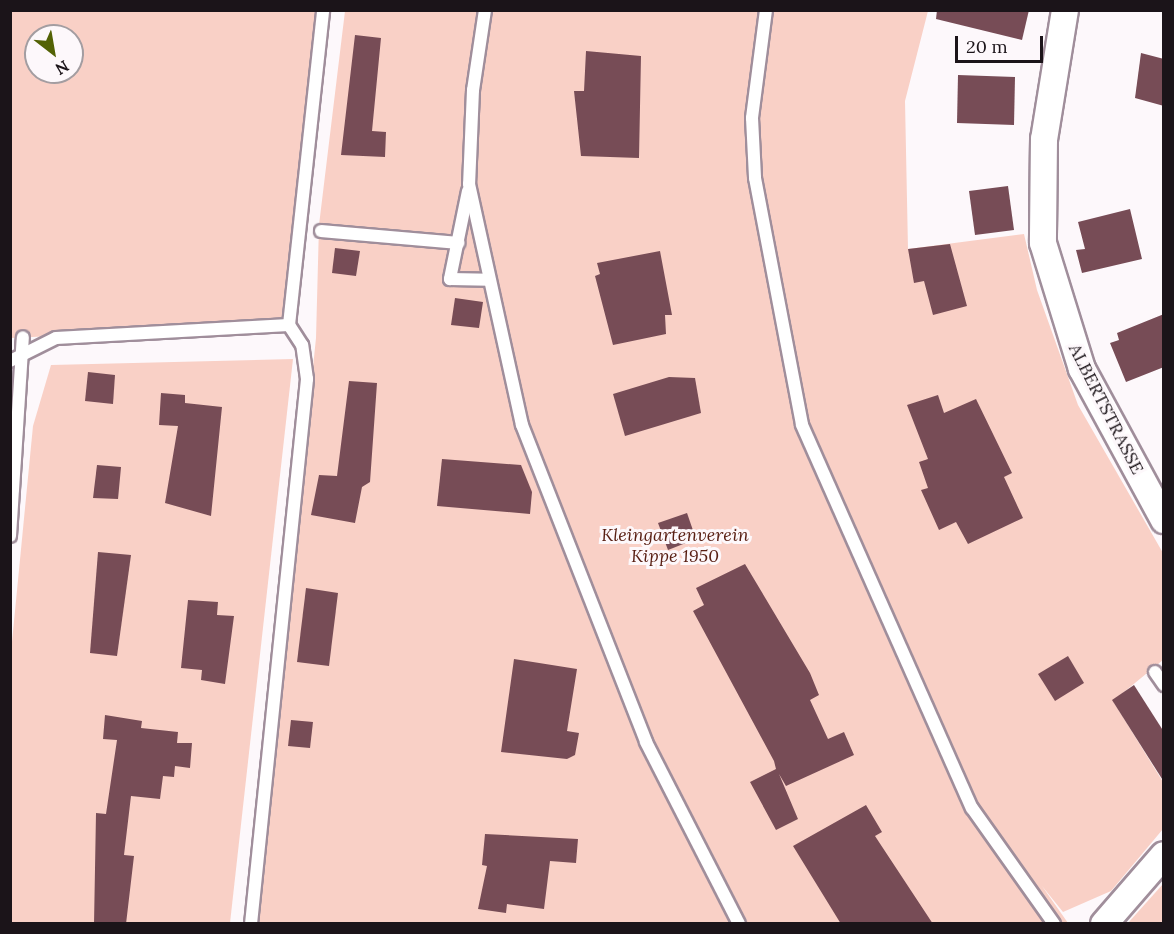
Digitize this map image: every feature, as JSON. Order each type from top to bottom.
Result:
[{"type":"street","name":"ALBERTSTRASSE","points":[[1065,10],[1044,148],[1043,243],[1082,369],[1164,520]]},
{"type":"street","points":[[1104,924],[1164,855]]},
{"type":"lane","points":[[251,924],[307,379],[302,345],[289,325],[323,10]]},
{"type":"lane","points":[[485,10],[474,90],[469,184],[450,279],[489,280]]},
{"type":"lane","points":[[766,10],[752,118],[755,178],[802,425],[972,808],[1054,924]]},
{"type":"lane","points":[[469,184],[522,425],[590,605],[655,761],[739,924]]},
{"type":"lane","points":[[321,231],[458,243]]},
{"type":"lane","points":[[16,358],[56,339],[289,325]]},
{"type":"lane","points":[[10,536],[16,358],[23,337]]},
{"type":"lane","points":[[1155,672],[1164,685]]},
{"type":"green space","points":[[11,11],[323,11],[289,325],[11,338]]},
{"type":"green space","name":"Kleingartenverein Kippe 1950","points":[[345,11],[928,11],[905,101],[908,249],[1024,234],[1037,290],[1078,405],[1163,553],[1163,660],[1113,701],[1163,782],[1163,829],[1111,891],[1063,912],[1042,886],[1068,923],[256,924],[316,338],[319,225]]},
{"type":"green space","points":[[293,359],[230,923],[11,924],[11,652],[33,426],[51,365]]},
{"type":"green space","points":[[1163,884],[1163,923],[1128,923]]},
{"type":"building","points":[[937,10],[1029,10],[1022,40],[936,19]]},
{"type":"building","points":[[355,35],[381,38],[372,131],[386,132],[385,157],[341,155]]},
{"type":"building","points":[[586,51],[641,56],[639,158],[581,156],[574,91],[584,91]]},
{"type":"building","points":[[1141,53],[1164,59],[1164,106],[1135,98]]},
{"type":"building","points":[[958,75],[1015,77],[1014,125],[957,123]]},
{"type":"building","points":[[1008,186],[1014,230],[975,235],[969,191]]},
{"type":"building","points":[[1130,209],[1142,259],[1082,273],[1076,250],[1085,249],[1078,222]]},
{"type":"building","points":[[950,244],[967,306],[933,315],[924,281],[914,283],[908,249]]},
{"type":"building","points":[[335,248],[360,251],[356,276],[332,273]]},
{"type":"building","points":[[660,251],[672,315],[665,315],[666,334],[613,345],[595,276],[600,274],[597,263]]},
{"type":"building","points":[[455,298],[483,302],[479,328],[451,325]]},
{"type":"building","points":[[1164,314],[1164,367],[1126,382],[1110,343],[1119,340],[1117,333]]},
{"type":"building","points":[[88,372],[115,375],[113,404],[85,401]]},
{"type":"building","points":[[669,377],[695,378],[701,413],[625,436],[613,394]]},
{"type":"building","points":[[349,381],[377,383],[370,482],[362,487],[355,523],[311,515],[319,475],[337,476]]},
{"type":"building","points":[[161,393],[185,395],[185,403],[222,407],[211,516],[165,503],[178,426],[159,425]]},
{"type":"building","points":[[938,395],[944,413],[976,399],[1012,473],[1004,477],[1023,518],[968,544],[956,522],[939,530],[921,490],[928,488],[919,462],[928,459],[907,405]]},
{"type":"building","points":[[442,459],[521,465],[532,492],[530,514],[437,506]]},
{"type":"building","points":[[97,465],[121,467],[118,499],[93,498]]},
{"type":"building","points":[[687,513],[696,539],[668,550],[658,523]]},
{"type":"building","points":[[98,552],[131,555],[117,656],[90,653]]},
{"type":"building","points":[[745,564],[810,673],[819,695],[810,700],[828,739],[844,732],[854,755],[786,786],[779,774],[798,819],[776,830],[750,782],[776,769],[774,761],[693,611],[704,605],[696,588]]},
{"type":"building","points":[[306,588],[338,593],[329,666],[297,662]]},
{"type":"building","points":[[188,600],[218,602],[217,615],[234,616],[225,684],[201,680],[202,670],[181,668]]},
{"type":"building","points":[[1068,656],[1084,683],[1055,701],[1038,674]]},
{"type":"building","points":[[514,659],[577,669],[567,731],[579,733],[575,755],[567,759],[501,752]]},
{"type":"building","points":[[1134,685],[1164,732],[1164,782],[1112,700]]},
{"type":"building","points":[[105,715],[142,721],[141,728],[178,732],[177,743],[192,743],[190,768],[175,766],[174,777],[163,776],[160,799],[131,796],[124,855],[134,856],[126,924],[94,924],[96,813],[106,814],[117,740],[103,739]]},
{"type":"building","points":[[291,720],[313,722],[310,748],[288,746]]},
{"type":"building","points":[[866,805],[882,832],[875,836],[933,924],[841,924],[793,846]]},
{"type":"building","points":[[485,834],[578,839],[576,863],[550,861],[544,909],[507,904],[506,913],[478,909],[487,866],[482,865]]}]
